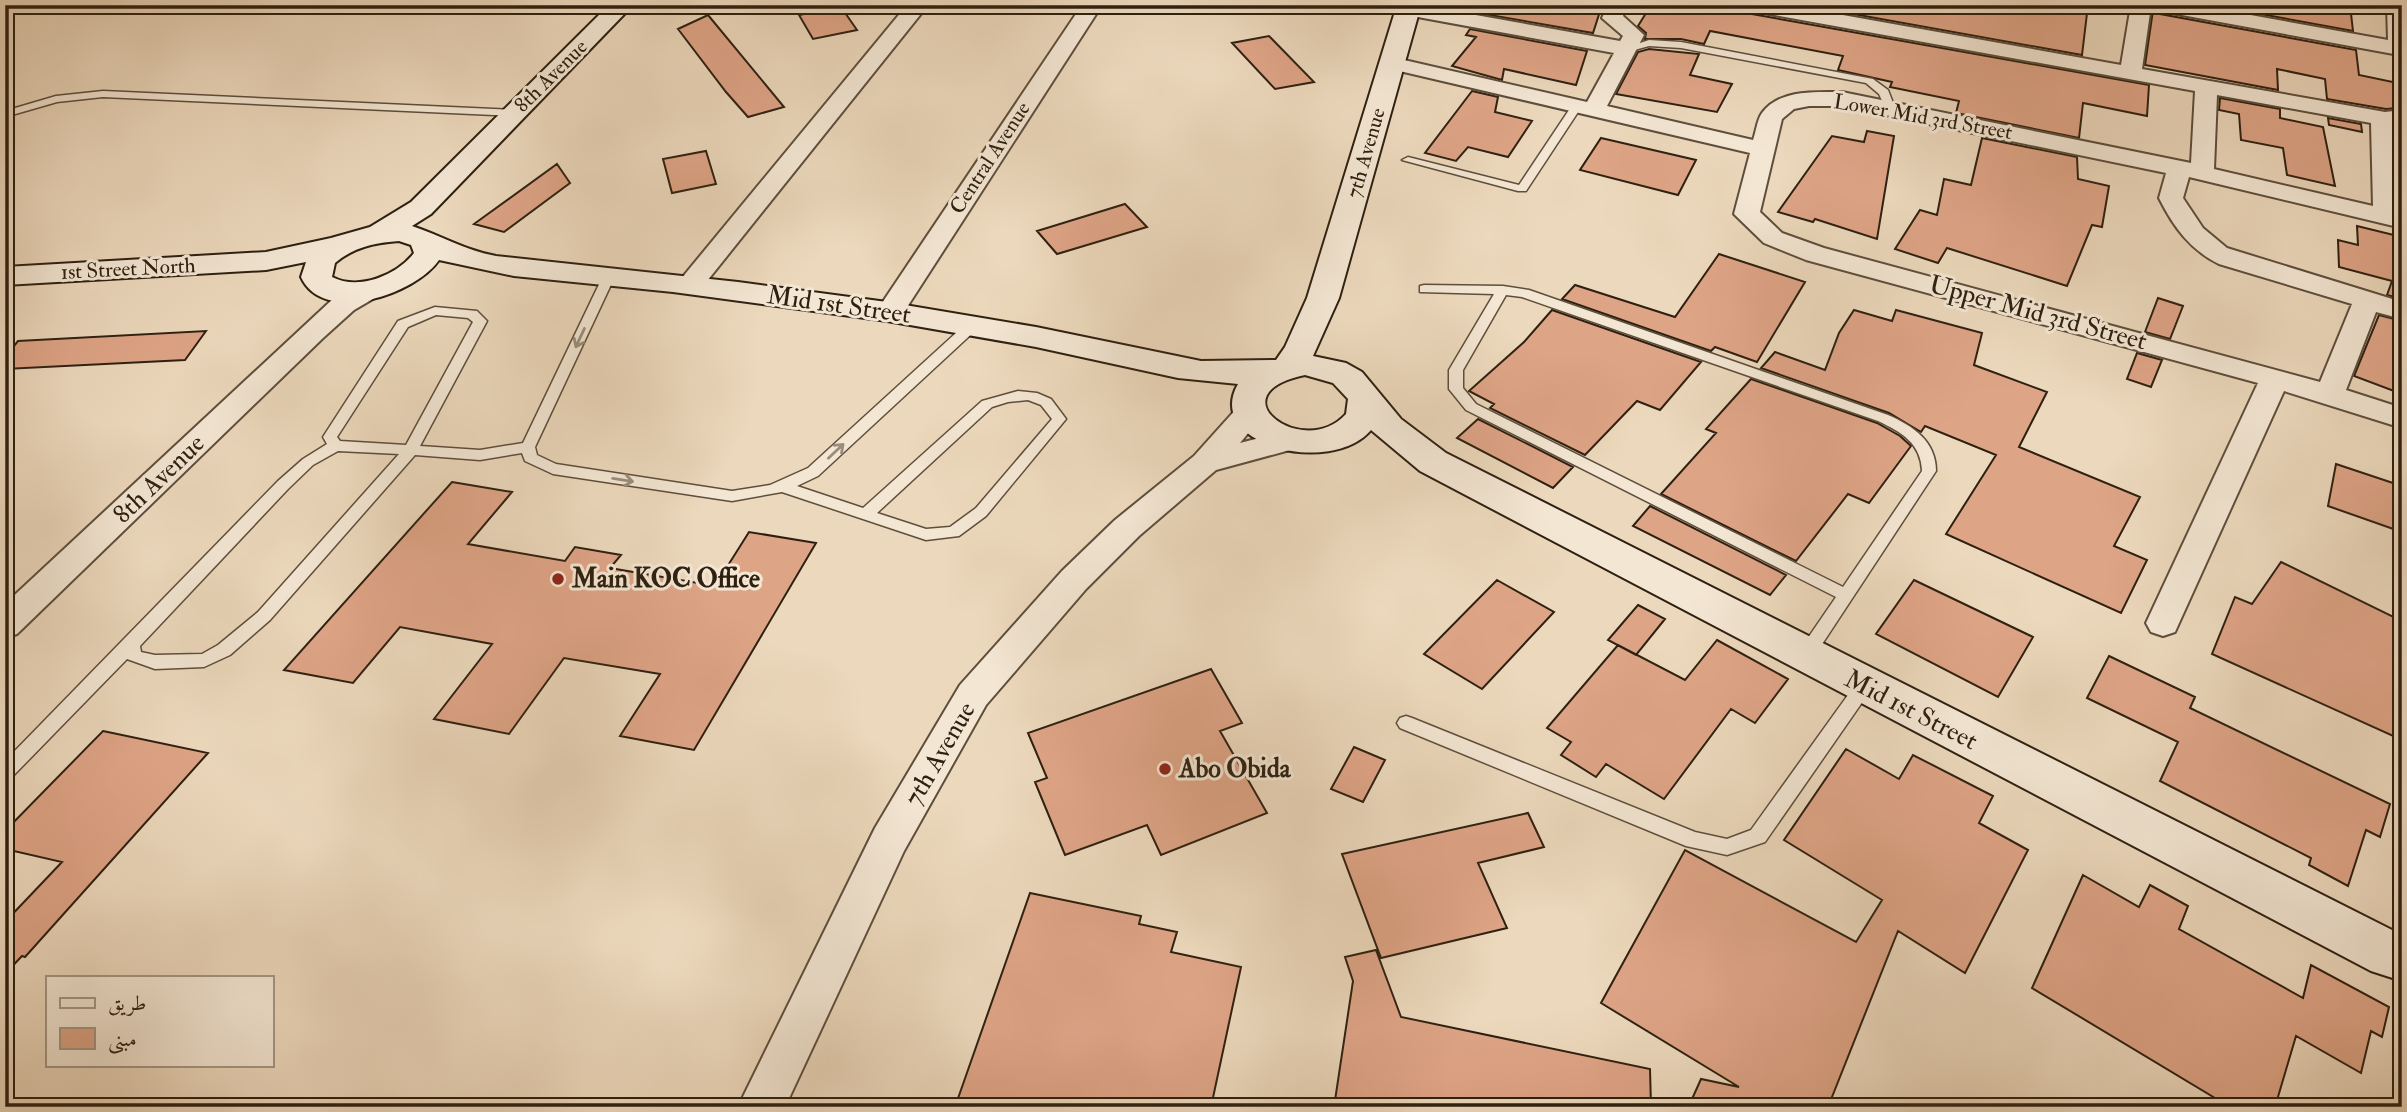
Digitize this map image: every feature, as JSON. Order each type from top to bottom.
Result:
[{"type":"main road","name":"8th Avenue","points":[[404,278],[425,261],[429,253],[422,230],[513,113],[622,5]]},
{"type":"main road","name":"7th Avenue","points":[[1280,368],[1301,349],[1324,298],[1391,63],[1401,6]]},
{"type":"main road","name":"Mid 1st Street","points":[[379,233],[422,230],[466,260],[496,266],[690,285],[890,312],[1103,350],[1178,369],[1235,375],[1280,368]]},
{"type":"main road","name":"1st Street North","points":[[9,279],[251,263],[297,257],[379,233]]},
{"type":"main road","points":[[319,282],[316,271],[321,262],[343,245]]},
{"type":"main road","name":"1st Street North","points":[[251,263],[319,282],[333,290],[368,290]]},
{"type":"main road","name":"Mid 1st Street","points":[[368,290],[404,278],[496,266]]},
{"type":"main road","name":"7th Avenue","points":[[1324,298],[1324,316],[1333,356],[1357,390]]},
{"type":"main road","points":[[1321,367],[1357,390],[1365,412],[1360,422],[1336,437],[1306,442],[1290,440],[1272,434],[1258,425],[1248,410],[1252,385],[1280,368],[1321,367]]},
{"type":"main road","name":"Mid 1st Street","points":[[1178,369],[1221,389],[1248,410]]},
{"type":"main road","name":"Mid 1st Street","points":[[1357,390],[1405,444],[1433,463],[2398,960]]},
{"type":"main road","name":"Mid 1st Street","points":[[1336,437],[1433,463]]},
{"type":"street","points":[[690,285],[918,5]]},
{"type":"street","name":"Central Avenue","points":[[890,312],[1092,5]]},
{"type":"street","points":[[1585,108],[1634,35],[1612,18],[1618,5]]},
{"type":"street","points":[[1752,5],[2393,118]]},
{"type":"street","points":[[2131,72],[2141,5]]},
{"type":"street","points":[[2160,5],[2229,11],[2400,49],[2397,5]]},
{"type":"street","name":"7th Avenue","points":[[1401,6],[1627,49]]},
{"type":"street","points":[[1391,63],[1762,149]]},
{"type":"street","points":[[2206,86],[2191,171],[2171,198],[2196,238],[2205,247],[2228,258],[2402,310]]},
{"type":"street","name":"Lower Mid 3rd Street","points":[[1762,149],[1771,116],[1786,104],[1809,99],[1842,99],[2191,171],[2394,218]]},
{"type":"street","points":[[2393,118],[2381,125],[2394,218]]},
{"type":"street","name":"Upper Mid 3rd Street","points":[[1762,149],[1746,214],[1773,238],[1815,254],[2274,377],[2402,418]]},
{"type":"street","points":[[313,332],[319,282]]},
{"type":"street","name":"8th Avenue","points":[[5,625],[313,332],[344,304],[368,290]]},
{"type":"street","points":[[2330,394],[2367,300]]},
{"type":"street","points":[[2163,623],[2274,377]]},
{"type":"street","name":"7th Avenue","points":[[769,1104],[889,840],[973,695],[1074,580],[1127,528],[1205,463],[1248,410]]},
{"type":"street","name":"7th Avenue","points":[[1205,463],[1290,440]]},
{"type":"lane","points":[[1627,49],[1649,43],[1681,45],[1869,81],[1884,92],[1890,108]]},
{"type":"lane","points":[[5,114],[56,99],[103,94],[513,113]]},
{"type":"lane","points":[[1408,160],[1522,189],[1585,108]]},
{"type":"lane","points":[[609,276],[528,447],[530,458],[553,469],[732,496],[760,495],[786,488],[813,472],[973,326]]},
{"type":"lane","points":[[1424,289],[1503,290],[1535,297],[1883,418],[1915,436],[1925,447],[1930,459],[1929,471],[1805,656]]},
{"type":"lane","points":[[1503,290],[1456,370],[1456,389],[1471,407],[1845,595]]},
{"type":"lane","points":[[131,644],[134,656],[155,662],[204,660],[225,650],[264,615],[411,450],[480,321],[472,314],[435,311],[402,324],[330,437],[335,446]]},
{"type":"lane","points":[[786,488],[865,515],[926,535],[954,532],[981,512],[1059,419],[1054,406],[1041,398],[1026,394],[987,404],[865,515]]},
{"type":"lane","points":[[5,773],[282,485],[308,462],[335,446],[480,455],[528,447]]},
{"type":"lane","points":[[1406,723],[1693,840],[1727,847],[1758,836],[1864,686]]},
{"type":"building","points":[[1483,5],[1602,5],[1593,33],[1478,13]]},
{"type":"building","points":[[1651,5],[1739,5],[1752,14],[2149,85],[2147,116],[2083,103],[2079,138],[1956,113],[1959,101],[1890,87],[1892,82],[1838,70],[1843,56],[1710,31],[1704,44],[1681,39],[1645,39],[1646,33],[1638,26]]},
{"type":"building","points":[[1803,5],[2088,5],[2082,55]]},
{"type":"building","points":[[2211,5],[2350,5],[2353,31]]},
{"type":"building","points":[[841,7],[857,30],[813,39],[799,15]]},
{"type":"building","points":[[2153,10],[2160,14],[2356,50],[2359,75],[2393,82],[2398,108],[2386,109],[2327,99],[2325,79],[2277,69],[2278,90],[2145,65]]},
{"type":"building","points":[[708,15],[784,107],[748,117],[726,92],[678,29]]},
{"type":"building","points":[[1470,29],[1587,51],[1576,85],[1504,69],[1502,80],[1452,66],[1476,37],[1466,35]]},
{"type":"building","points":[[1269,36],[1314,82],[1275,89],[1232,43]]},
{"type":"building","points":[[1649,49],[1699,54],[1690,75],[1732,84],[1717,112],[1616,94],[1638,52]]},
{"type":"building","points":[[1472,91],[1498,97],[1495,112],[1532,121],[1508,157],[1468,147],[1456,161],[1425,153]]},
{"type":"building","points":[[2220,98],[2280,109],[2280,118],[2323,127],[2335,186],[2287,175],[2283,148],[2241,140],[2239,114],[2219,110]]},
{"type":"building","points":[[2328,118],[2361,124],[2362,132],[2329,125]]},
{"type":"building","points":[[1867,131],[1894,136],[1877,239],[1815,219],[1813,222],[1778,212],[1832,136],[1864,142]]},
{"type":"building","points":[[1601,138],[1696,160],[1678,195],[1580,170]]},
{"type":"building","points":[[1982,138],[2077,157],[2078,179],[2109,186],[2102,227],[2092,225],[2067,286],[1947,248],[1938,263],[1895,249],[1920,210],[1937,215],[1944,179],[1971,185]]},
{"type":"building","points":[[706,151],[716,184],[672,193],[663,159]]},
{"type":"building","points":[[557,164],[570,183],[504,232],[474,224]]},
{"type":"building","points":[[1125,204],[1147,227],[1057,254],[1037,231]]},
{"type":"building","points":[[2357,226],[2402,237],[2402,299],[2387,295],[2392,281],[2339,267],[2338,240],[2358,245]]},
{"type":"building","points":[[1719,254],[1805,282],[1757,362],[1715,347],[1711,351],[1562,299],[1575,285],[1675,317]]},
{"type":"building","points":[[2158,298],[2183,306],[2170,339],[2145,332]]},
{"type":"building","points":[[1552,310],[1701,362],[1660,410],[1637,401],[1585,455],[1490,408],[1494,404],[1469,391],[1524,342]]},
{"type":"building","points":[[1854,310],[1892,321],[1896,310],[1982,333],[1974,365],[2047,392],[2019,447],[2140,497],[2114,546],[2147,560],[2121,613],[1946,534],[1996,455],[1925,426],[1921,432],[1889,413],[1761,368],[1775,352],[1825,370],[1839,333]]},
{"type":"building","points":[[2379,315],[2402,321],[2402,394],[2354,376]]},
{"type":"building","points":[[206,331],[185,360],[5,369],[5,357],[18,341]]},
{"type":"building","points":[[2137,353],[2162,360],[2151,387],[2127,379]]},
{"type":"building","points":[[1751,379],[1877,423],[1900,436],[1911,446],[1869,503],[1848,494],[1796,561],[1661,494],[1716,433],[1706,429]]},
{"type":"building","points":[[1478,419],[1573,467],[1553,488],[1457,438]]},
{"type":"building","points":[[2336,464],[2402,486],[2402,532],[2328,506]]},
{"type":"building","points":[[452,482],[512,492],[468,544],[565,561],[575,547],[621,555],[610,568],[715,586],[749,532],[816,543],[694,750],[620,736],[660,674],[564,658],[509,734],[434,719],[492,644],[400,627],[353,683],[284,670]]},
{"type":"building","points":[[1650,506],[1786,575],[1770,595],[1633,526]]},
{"type":"building","points":[[2281,562],[2402,621],[2402,740],[2212,654],[2235,597],[2252,604]]},
{"type":"building","points":[[1497,580],[1554,612],[1482,689],[1424,654]]},
{"type":"building","points":[[1914,580],[2033,637],[1998,697],[1876,634]]},
{"type":"building","points":[[1638,605],[1665,619],[1636,655],[1608,640]]},
{"type":"building","points":[[1717,640],[1788,679],[1755,723],[1731,709],[1664,799],[1606,764],[1596,777],[1561,755],[1571,742],[1547,728],[1618,645],[1685,680]]},
{"type":"building","points":[[2109,656],[2195,697],[2190,708],[2390,804],[2380,837],[2366,830],[2348,886],[2309,865],[2311,858],[2160,781],[2178,742],[2087,698]]},
{"type":"building","name":"Abo Obida","points":[[1211,669],[1242,723],[1220,731],[1267,813],[1161,855],[1147,825],[1065,855],[1035,782],[1047,778],[1028,733]]},
{"type":"building","points":[[103,731],[208,753],[25,957],[22,956],[5,974],[5,922],[62,862],[5,849],[5,831]]},
{"type":"building","points":[[1354,747],[1385,760],[1363,802],[1331,789]]},
{"type":"building","points":[[1846,749],[1899,779],[1913,755],[1993,796],[1979,823],[2028,850],[1965,973],[1898,931],[1828,1107],[1705,1107],[1692,1099],[1701,1079],[1739,1087],[1601,1003],[1685,850],[1856,942],[1882,900],[1784,840]]},
{"type":"building","points":[[1528,813],[1544,847],[1478,863],[1507,928],[1381,958],[1342,854]]},
{"type":"building","points":[[2083,875],[2139,907],[2150,885],[2188,906],[2179,929],[2303,998],[2311,965],[2389,1007],[2382,1037],[2371,1031],[2361,1073],[2296,1036],[2275,1107],[2230,1107],[2032,988]]},
{"type":"building","points":[[1030,893],[1141,916],[1139,924],[1177,932],[1171,952],[1241,967],[1211,1107],[955,1107]]},
{"type":"building","points":[[1376,950],[1401,1017],[1650,1069],[1651,1107],[1334,1107],[1353,981],[1345,957]]},
{"type":"place","name":"Main KOC Office","points":[[558,579]]},
{"type":"place","name":"Abo Obida","points":[[1165,769]]}]
